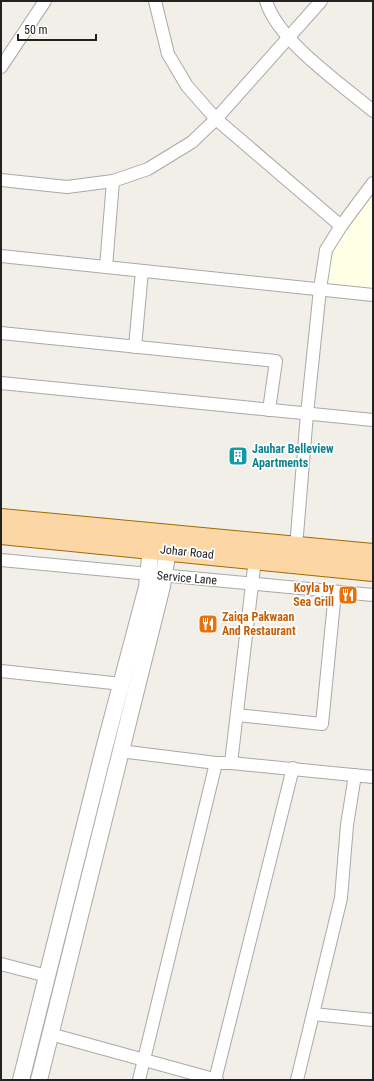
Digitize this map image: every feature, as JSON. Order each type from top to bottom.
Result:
[{"type":"main road","name":"Johar Road","points":[[1,519],[373,554]]},
{"type":"main road","name":"Johar Road","points":[[1,534],[373,571]]},
{"type":"street","points":[[1,67],[45,1]]},
{"type":"street","points":[[155,1],[168,54],[187,86],[216,119],[341,226]]},
{"type":"street","points":[[266,1],[269,12],[288,39],[373,110]]},
{"type":"street","points":[[1,180],[67,187],[113,181],[148,168],[192,142],[216,119],[321,1]]},
{"type":"street","points":[[106,267],[113,181]]},
{"type":"street","points":[[296,547],[307,414],[320,289],[326,250],[341,226],[373,183]]},
{"type":"street","points":[[1,256],[373,295]]},
{"type":"street","points":[[134,346],[142,271]]},
{"type":"street","points":[[1,332],[276,361],[269,410]]},
{"type":"street","points":[[1,383],[373,420]]},
{"type":"street","points":[[39,1080],[120,751],[156,576],[160,549]]},
{"type":"street","points":[[232,763],[255,559]]},
{"type":"street","name":"Service Lane","points":[[1,560],[251,585],[373,595]]},
{"type":"street","points":[[22,1080],[46,976],[122,684],[156,576]]},
{"type":"street","points":[[237,715],[322,724],[335,592]]},
{"type":"street","points":[[1,672],[122,684]]},
{"type":"street","points":[[120,751],[216,763],[293,768],[373,777]]},
{"type":"street","points":[[139,1080],[216,763]]},
{"type":"street","points":[[50,1034],[216,1080],[293,768]]},
{"type":"street","points":[[297,1080],[341,898],[347,825],[355,775]]},
{"type":"street","points":[[1,964],[46,976]]},
{"type":"street","points":[[314,1014],[373,1020]]},
{"type":"shaded area","points":[[373,185],[373,291],[328,286],[328,248]]},
{"type":"place","name":"Jauhar Belleview Apartments","points":[[238,456]]},
{"type":"place","name":"Koyla by Sea Grill","points":[[348,595]]},
{"type":"place","name":"Zaiqa Pakwaan And Restaurant","points":[[208,624]]}]
